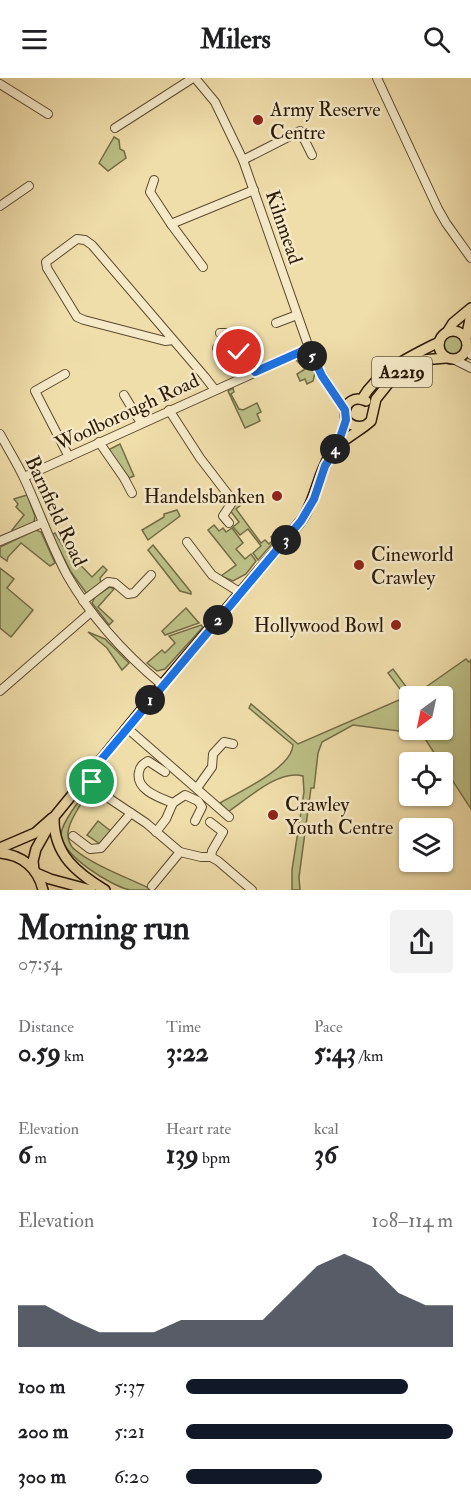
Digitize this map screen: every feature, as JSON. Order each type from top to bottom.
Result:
[{"type":"main road","name":"A2219","points":[[337,447],[347,410],[362,399],[378,380],[410,355],[439,342],[453,323],[471,308]]},
{"type":"main road","points":[[466,341],[471,314]]},
{"type":"main road","points":[[448,332],[460,333],[466,341]]},
{"type":"main road","name":"A2219","points":[[0,848],[34,833],[54,817],[162,685],[288,538],[307,512],[327,460],[337,447],[372,417],[372,409],[383,389],[403,371],[422,360],[463,355],[466,341]]},
{"type":"main road","name":"A2219","points":[[439,342],[441,353],[450,358]]},
{"type":"main road","name":"A2219","points":[[362,399],[368,402],[372,409]]},
{"type":"main road","points":[[347,410],[357,427],[364,426]]},
{"type":"main road","name":"A2219","points":[[35,871],[33,861],[36,849],[54,817]]},
{"type":"main road","points":[[54,817],[55,837],[68,861],[89,880],[105,890]]},
{"type":"main road","points":[[0,853],[21,859],[35,871],[64,883],[91,890]]},
{"type":"main road","points":[[35,871],[43,890]]},
{"type":"street","points":[[115,128],[194,78]]},
{"type":"street","name":"Kilnmead","points":[[194,78],[215,102],[243,160],[309,348],[322,376],[347,410]]},
{"type":"street","points":[[376,78],[442,216],[471,258]]},
{"type":"street","points":[[0,84],[48,114]]},
{"type":"street","points":[[243,160],[300,131],[312,155]]},
{"type":"street","points":[[154,180],[150,192],[203,267]]},
{"type":"street","points":[[0,206],[29,186]]},
{"type":"street","points":[[171,224],[254,190]]},
{"type":"street","points":[[173,340],[165,341],[84,321],[77,317],[47,268],[46,262],[77,239],[86,240],[173,340],[215,390]]},
{"type":"street","points":[[276,323],[297,315]]},
{"type":"street","points":[[220,333],[225,333],[255,372]]},
{"type":"street","points":[[466,341],[471,355]]},
{"type":"street","points":[[217,348],[225,359],[239,352]]},
{"type":"street","name":"Woolborough Road","points":[[24,477],[309,348]]},
{"type":"street","points":[[450,358],[471,368]]},
{"type":"street","points":[[65,374],[35,392],[69,457]]},
{"type":"street","points":[[124,395],[141,423]]},
{"type":"street","points":[[169,410],[200,458],[233,501],[223,516],[229,523]]},
{"type":"street","name":"Barnfield Road","points":[[0,434],[24,477],[61,563],[83,601],[138,665],[162,685]]},
{"type":"street","points":[[99,442],[132,493]]},
{"type":"street","points":[[0,541],[42,523]]},
{"type":"street","points":[[187,542],[212,575],[240,593]]},
{"type":"street","name":"Barnfield Road","points":[[83,601],[108,582],[116,583],[128,594],[134,593],[151,575]]},
{"type":"street","points":[[0,691],[91,612]]},
{"type":"street","points":[[127,728],[229,817]]},
{"type":"street","points":[[197,788],[212,767],[213,754],[224,742],[233,744]]},
{"type":"street","points":[[165,772],[158,766],[145,762],[138,774],[139,780],[149,792],[173,803]]},
{"type":"street","points":[[88,777],[110,799],[180,852],[218,861],[252,890]]},
{"type":"street","points":[[156,832],[166,819],[173,803],[185,795],[198,801],[202,807],[195,821]]},
{"type":"street","points":[[73,836],[90,849],[101,848],[131,813]]},
{"type":"street","points":[[210,822],[223,832],[211,858]]},
{"type":"street","points":[[152,886],[180,852]]},
{"type":"green space","points":[[114,137],[119,140],[120,149],[124,151],[126,158],[108,171],[99,163]]},
{"type":"green space","points":[[453,334],[461,337],[464,345],[461,353],[453,356],[445,353],[442,345],[445,337]]},
{"type":"green space","points":[[300,356],[309,359],[315,373],[313,381],[307,384],[305,379],[300,381],[297,374],[305,369],[295,359]]},
{"type":"green space","points":[[233,388],[234,392],[231,394],[239,409],[243,410],[257,403],[261,412],[257,414],[260,421],[245,428],[228,391]]},
{"type":"green space","points":[[120,444],[134,476],[129,478],[108,450]]},
{"type":"green space","points":[[27,495],[35,516],[34,522],[13,532],[12,530],[24,515],[16,507],[18,504],[14,499]]},
{"type":"green space","points":[[243,497],[246,501],[236,509],[261,543],[265,540],[269,544],[273,540],[271,537],[284,527],[285,529],[258,560],[253,553],[261,546],[248,529],[240,535],[233,527],[239,522],[229,509]]},
{"type":"green space","points":[[177,510],[180,516],[148,540],[142,530],[164,517],[164,514]]},
{"type":"green space","points":[[214,525],[219,531],[223,528],[226,532],[232,528],[243,543],[236,549],[245,559],[251,554],[256,561],[246,574],[233,581],[221,576],[236,565],[208,530]]},
{"type":"green space","points":[[36,530],[41,532],[55,563],[50,566],[21,543],[7,561],[0,556],[0,547]]},
{"type":"green space","points":[[55,533],[65,549],[92,577],[103,566],[107,570],[100,578],[101,584],[87,594],[71,572],[52,535]]},
{"type":"green space","points":[[153,545],[191,594],[180,591],[148,550]]},
{"type":"green space","points":[[0,568],[14,579],[7,588],[33,610],[11,637],[0,628]]},
{"type":"green space","points":[[110,587],[114,589],[98,607],[113,621],[109,625],[92,603],[95,597]]},
{"type":"green space","points":[[186,608],[199,623],[165,635],[162,631]]},
{"type":"green space","points":[[201,625],[203,627],[165,669],[157,671],[147,663],[162,650],[165,653],[175,643],[169,636]]},
{"type":"green space","points":[[88,632],[105,639],[129,663],[122,670],[107,648]]},
{"type":"green space","points":[[466,659],[469,662],[471,660],[471,809],[453,781],[453,752],[434,752],[426,740],[453,740],[453,686],[427,686]]},
{"type":"green space","points":[[393,669],[406,686],[399,688],[388,673]]},
{"type":"green space","points":[[399,700],[399,731],[353,725],[322,742],[318,753],[314,788],[311,788],[299,877],[300,890],[292,890],[292,870],[304,792],[303,776],[294,775],[274,781],[228,812],[220,803],[274,771],[290,754],[293,745],[249,708],[251,704],[298,744]]},
{"type":"green space","points":[[88,791],[100,796],[87,795],[76,813],[68,832],[71,846],[91,861],[153,890],[130,890],[111,883],[78,860],[63,842],[62,829],[76,805]]},
{"type":"green space","points":[[98,821],[112,832],[100,844],[87,835]]},
{"type":"place","name":"Army Reserve Centre","points":[[258,120]]},
{"type":"place","name":"Handelsbanken","points":[[277,496]]},
{"type":"place","name":"Cineworld Crawley","points":[[359,565]]},
{"type":"place","name":"Hollywood Bowl","points":[[396,625]]},
{"type":"place","name":"Crawley Youth Centre","points":[[273,815]]},
{"type":"route","points":[[92,782],[88,777],[101,760],[301,521],[314,499],[327,460],[337,447],[344,429],[345,410],[322,376],[309,348],[255,372],[239,352]]}]
